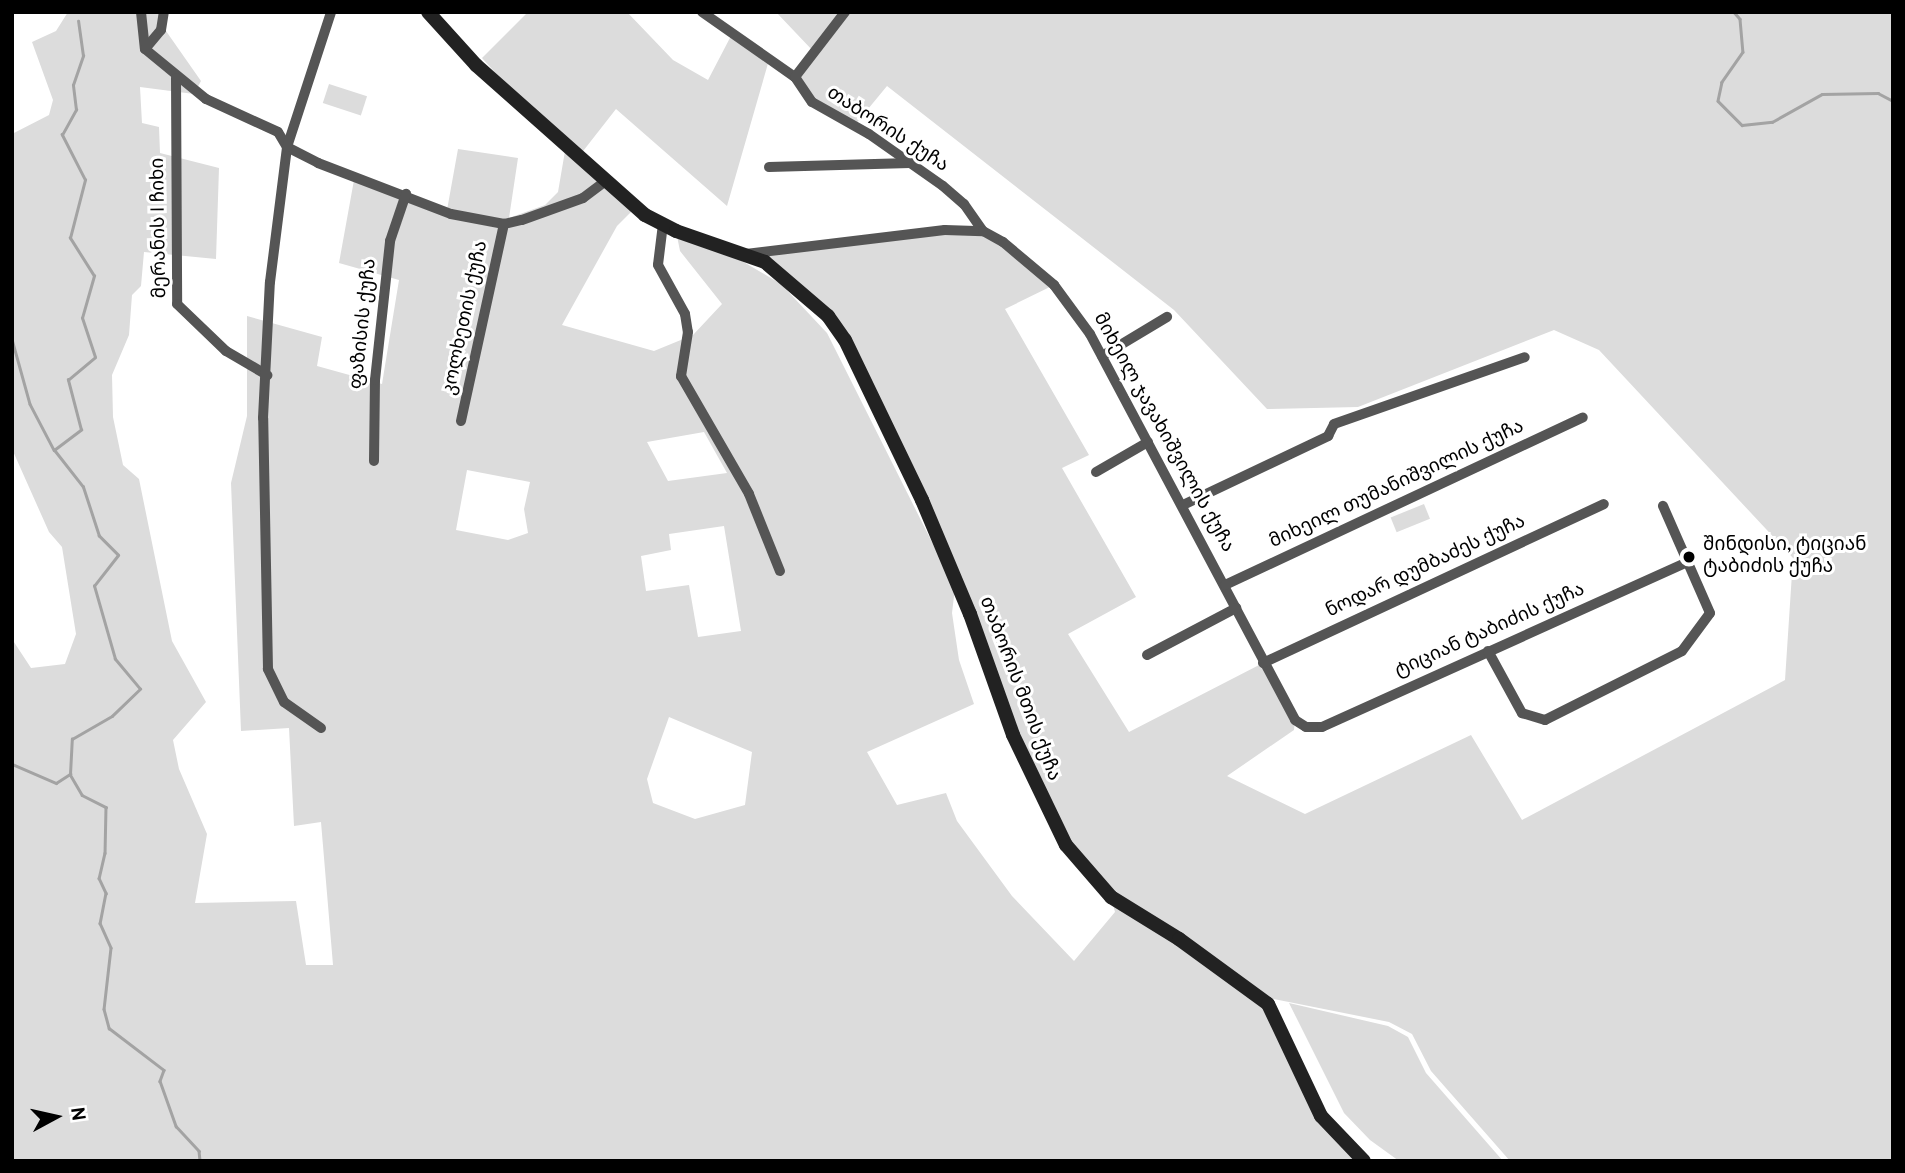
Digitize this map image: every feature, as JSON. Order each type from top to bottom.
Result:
[{"type":"main road","points":[[428,12],[476,65],[607,180],[663,224],[744,254]]},
{"type":"main road","name":"თაბორის მთის ქუჩა","points":[[744,254],[765,262],[804,291],[845,340],[952,566],[1013,735],[1066,845],[1111,897],[1179,939],[1268,1004],[1321,1116],[1364,1161]]},
{"type":"street","points":[[141,12],[145,49],[176,78],[206,99],[278,132],[287,146],[318,163],[406,194],[451,214],[504,224],[583,198],[607,180]]},
{"type":"street","points":[[145,49],[161,30],[164,12]]},
{"type":"street","points":[[321,728],[284,702],[268,669],[263,418],[270,282],[287,146],[331,12]]},
{"type":"street","name":"თაბორის ქუჩა","points":[[702,12],[794,78],[812,102],[910,163],[964,204],[983,231]]},
{"type":"street","points":[[794,78],[845,12]]},
{"type":"street","name":"მერანის I ჩიხი","points":[[176,78],[177,304],[226,351],[267,375]]},
{"type":"street","points":[[769,167],[910,163]]},
{"type":"street","name":"ფაზისის ქუჩა","points":[[374,461],[374,380],[390,241],[406,194]]},
{"type":"street","name":"კოლხეთის ქუჩა","points":[[461,421],[504,224]]},
{"type":"street","points":[[663,224],[658,265],[685,314],[688,332],[681,376],[749,494],[780,572]]},
{"type":"street","points":[[744,254],[905,232],[983,231]]},
{"type":"street","name":"მიხეილ ჯავახიშვილის ქუჩა","points":[[983,231],[1054,285],[1102,356],[1225,585],[1263,663],[1295,720],[1306,727]]},
{"type":"street","points":[[1102,356],[1167,317]]},
{"type":"street","points":[[1183,505],[1328,436],[1334,424],[1525,357]]},
{"type":"street","name":"მიხეილ თუმანიშვილის ქუჩა","points":[[1225,585],[1583,417]]},
{"type":"street","points":[[1096,472],[1148,442]]},
{"type":"street","name":"ნოდარ დუმბაძეს ქუჩა","points":[[1263,663],[1604,503]]},
{"type":"street","points":[[1488,651],[1522,713],[1539,720],[1552,718],[1677,655],[1707,622],[1710,613],[1663,506]]},
{"type":"street","name":"ტიციან ტაბიძის ქუჩა","points":[[1306,727],[1322,727],[1687,562]]},
{"type":"street","points":[[1146,655],[1236,608]]},
{"type":"shaded area","points":[[68,12],[160,12],[159,21],[201,81],[194,94],[140,87],[142,123],[159,127],[160,153],[219,168],[216,259],[144,252],[141,286],[132,295],[129,335],[112,375],[113,417],[123,465],[139,479],[172,641],[206,702],[173,740],[179,769],[207,834],[195,903],[296,901],[306,965],[333,965],[321,822],[294,826],[289,728],[241,731],[231,483],[247,416],[247,316],[322,337],[317,366],[382,384],[399,280],[339,263],[354,180],[447,210],[458,149],[518,158],[509,218],[545,205],[558,192],[565,151],[633,210],[617,226],[562,325],[654,351],[693,335],[722,304],[680,251],[677,236],[730,254],[781,284],[827,333],[955,588],[952,613],[959,660],[974,704],[867,752],[897,805],[946,793],[957,821],[1012,896],[1074,961],[1115,912],[1111,897],[1042,803],[970,614],[828,316],[744,254],[983,231],[1054,285],[1005,309],[1089,455],[1062,468],[1136,597],[1068,634],[1129,732],[1263,663],[1295,720],[1294,730],[1227,776],[1305,814],[1471,735],[1522,820],[1785,680],[1793,558],[1599,350],[1554,330],[1358,407],[1267,409],[1174,310],[887,86],[854,126],[812,102],[795,77],[814,52],[776,12],[1893,12],[1893,1161],[1510,1161],[1431,1071],[1412,1034],[1389,1022],[1269,998],[1319,1112],[1363,1161],[12,1161],[12,639],[31,668],[65,664],[76,634],[62,547],[49,532],[12,449],[12,134],[49,115],[53,100],[32,42],[56,31]],"holes":[[[704,432],[727,473],[668,481],[647,442]],[[467,470],[530,482],[524,509],[528,533],[508,540],[456,530]],[[724,526],[741,631],[698,637],[689,585],[646,591],[641,556],[671,550],[669,534]],[[669,717],[752,752],[745,805],[695,819],[653,803],[647,779]]]},
{"type":"shaded area","points":[[528,12],[627,12],[673,60],[708,80],[732,34],[769,60],[727,206],[616,109],[580,155],[527,108],[482,58]]},
{"type":"shaded area","points":[[329,84],[367,96],[361,115],[323,103]]},
{"type":"shaded area","points":[[1424,504],[1430,519],[1397,532],[1391,517]]},
{"type":"shaded area","points":[[1289,1003],[1388,1026],[1408,1037],[1426,1073],[1503,1161],[1399,1161],[1370,1140],[1344,1113]]},
{"type":"waterway","points":[[1734,12],[1740,19],[1743,52],[1722,82],[1718,101],[1742,125],[1772,122],[1822,94],[1878,93],[1893,101]]},
{"type":"waterway","points":[[70,774],[72,739],[112,716],[140,689],[115,659],[94,586],[118,555],[99,536],[83,487],[54,450],[81,430],[68,380],[95,357],[82,318],[94,276],[70,238],[85,180],[62,135],[76,110],[73,85],[83,56],[78,21]]},
{"type":"waterway","points":[[12,339],[30,404],[54,450]]},
{"type":"waterway","points":[[12,764],[56,783],[70,774]]},
{"type":"waterway","points":[[70,774],[82,795],[106,807],[105,853],[99,878],[106,893],[100,923],[111,948],[104,1009],[109,1028],[164,1070],[160,1081],[176,1126],[199,1151],[200,1161]]},
{"type":"place","name":"შინდისი, ტიციან ტაბიძის ქუჩა","points":[[1689,557]]}]
